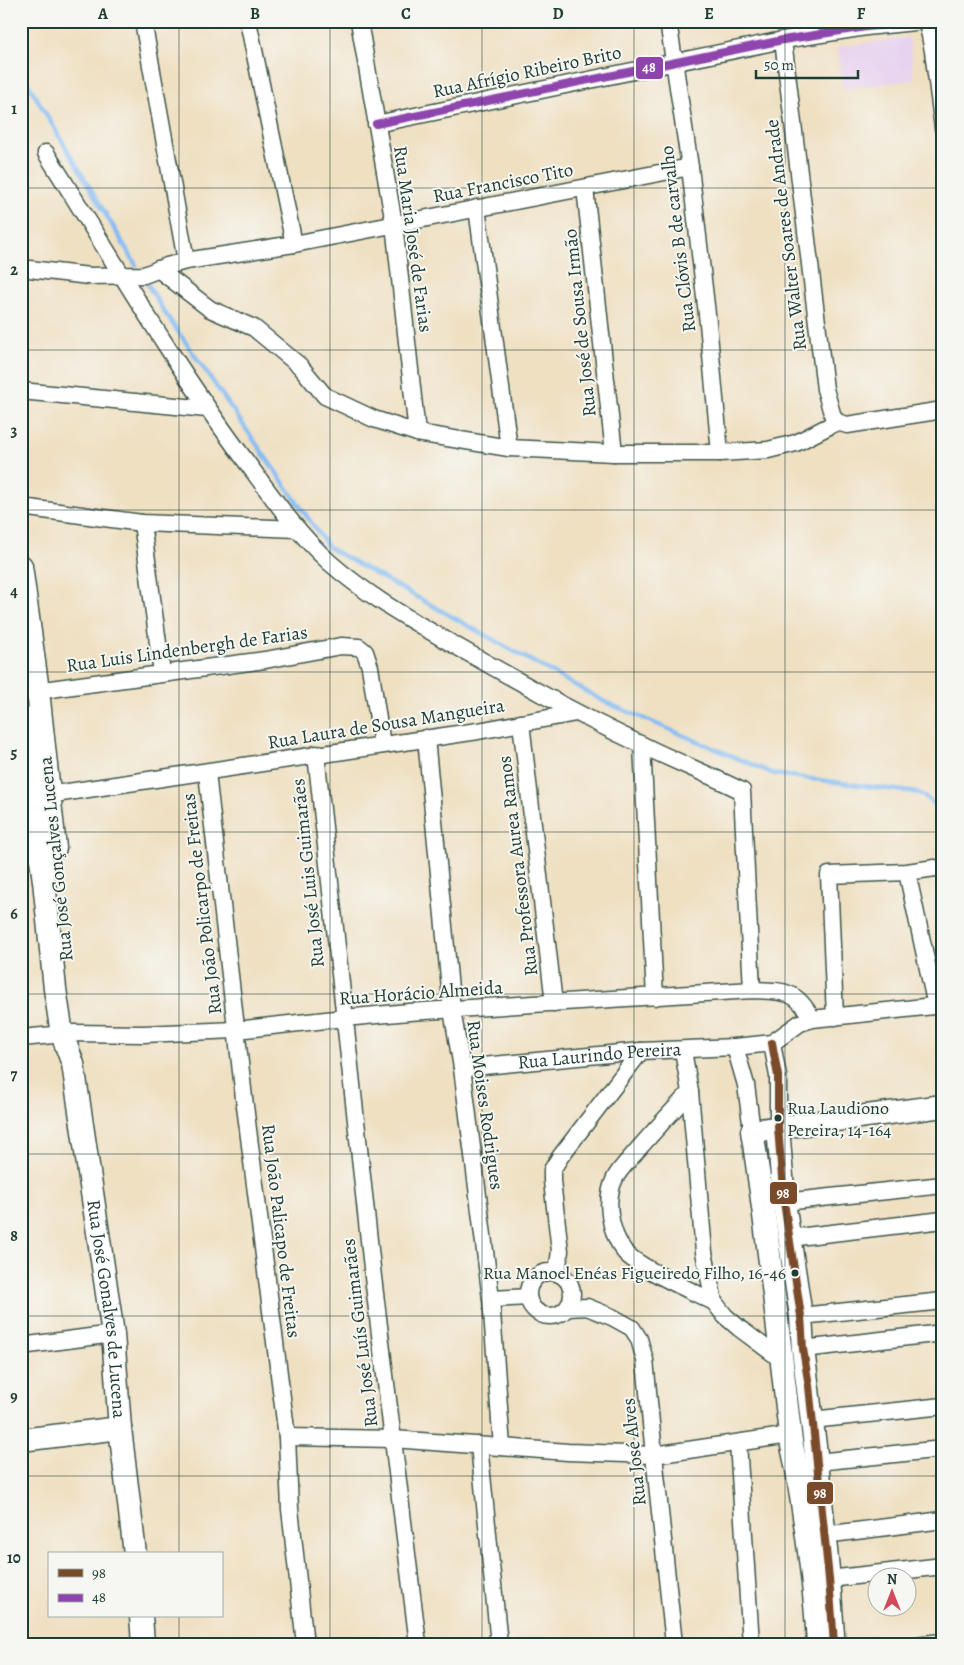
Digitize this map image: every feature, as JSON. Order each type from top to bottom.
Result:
[{"type":"street","points":[[143,21],[186,261]]},
{"type":"street","points":[[248,21],[294,244]]},
{"type":"street","name":"Rua Maria José de Farias","points":[[358,21],[394,224],[417,434]]},
{"type":"street","name":"Rua Clóvis B de carvalho","points":[[668,21],[690,167],[708,323],[720,453]]},
{"type":"street","points":[[925,21],[941,92],[943,128]]},
{"type":"street","name":"Rua Afrígio Ribeiro Brito","points":[[376,124],[783,40],[925,21]]},
{"type":"street","name":"Rua Walter Soares de Andrade","points":[[783,40],[825,389],[833,417],[837,422]]},
{"type":"street","points":[[46,153],[207,408],[297,530],[330,562],[368,593],[499,671],[642,746],[711,775],[742,791],[752,990]]},
{"type":"street","name":"Rua Francisco Tito","points":[[21,268],[89,276],[144,275],[186,261],[294,244],[690,167]]},
{"type":"street","name":"Rua José de Sousa Irmão","points":[[585,188],[614,453]]},
{"type":"street","points":[[477,208],[509,448]]},
{"type":"street","points":[[158,269],[210,309],[254,328],[300,366],[325,396],[374,419],[417,434],[509,448],[614,453],[720,453],[768,450],[796,442],[837,422],[847,425],[943,410]]},
{"type":"street","points":[[21,391],[207,408]]},
{"type":"street","points":[[21,507],[142,523],[297,530]]},
{"type":"street","points":[[142,523],[162,672]]},
{"type":"street","name":"Rua José Gonçalves Lucena","points":[[21,566],[30,692],[34,798]]},
{"type":"street","name":"Rua Luis Lindenbergh de Farias","points":[[30,692],[162,672],[265,660],[341,646],[359,647],[365,652],[370,667],[382,745]]},
{"type":"street","name":"Rua Laura de Sousa Mangueira","points":[[34,798],[206,773],[576,713]]},
{"type":"street","name":"Rua José Gonçalves Lucena","points":[[21,716],[34,798],[55,989],[69,1034]]},
{"type":"street","name":"Rua Professora Aurea Ramos","points":[[521,723],[554,1003]]},
{"type":"street","name":"Rua Moises Rodrigues","points":[[426,738],[452,1010],[462,1068],[490,1299],[502,1447]]},
{"type":"street","points":[[642,746],[655,996]]},
{"type":"street","name":"Rua José Luis Guimarães","points":[[316,754],[344,1018]]},
{"type":"street","name":"Rua João Policarpo de Freitas","points":[[206,773],[236,1030]]},
{"type":"street","points":[[835,1017],[829,875],[907,872],[934,868]]},
{"type":"street","points":[[834,1644],[829,1579],[803,1349],[801,1316],[784,1202],[778,1127],[778,1076],[772,1043],[800,1023],[812,1019],[939,1005],[907,872]]},
{"type":"street","name":"Rua Horácio Almeida","points":[[21,1038],[69,1034],[142,1034],[236,1030],[344,1018],[752,990],[791,994],[804,1005],[812,1019]]},
{"type":"street","name":"Rua José Luís Guimarães","points":[[344,1018],[418,1644]]},
{"type":"street","name":"Rua João Palicapo de Freitas","points":[[236,1030],[287,1437],[290,1509],[305,1644]]},
{"type":"street","name":"Rua José Gonalves de Lucena","points":[[69,1034],[113,1334],[120,1428],[135,1552]]},
{"type":"street","name":"Rua Laurindo Pereira","points":[[462,1068],[641,1051],[735,1047],[772,1043]]},
{"type":"street","points":[[735,1047],[746,1085],[762,1196],[790,1435],[809,1552],[818,1644]]},
{"type":"street","points":[[683,1050],[690,1092],[704,1252],[714,1302]]},
{"type":"street","points":[[557,1272],[560,1252],[552,1170],[641,1051]]},
{"type":"street","points":[[690,1092],[642,1144],[615,1178],[610,1191],[608,1208],[614,1230],[625,1252],[639,1263],[714,1302],[725,1316],[739,1328],[782,1360]]},
{"type":"street","points":[[752,1131],[943,1106]]},
{"type":"street","points":[[784,1202],[943,1185]]},
{"type":"street","points":[[789,1238],[943,1220]]},
{"type":"street","points":[[548,1271],[557,1272],[565,1276],[570,1283],[573,1292],[572,1300],[562,1314],[544,1316],[536,1312],[530,1305],[528,1288],[540,1274],[548,1271]]},
{"type":"street","points":[[490,1299],[528,1296]]},
{"type":"street","points":[[801,1316],[943,1302]]},
{"type":"street","name":"Rua José Alves","points":[[568,1308],[579,1306],[593,1309],[625,1323],[638,1335],[645,1360],[674,1644]]},
{"type":"street","points":[[803,1349],[943,1333]]},
{"type":"street","points":[[21,1346],[113,1334]]},
{"type":"street","points":[[812,1420],[943,1406]]},
{"type":"street","points":[[21,1440],[120,1428]]},
{"type":"street","points":[[287,1437],[393,1439],[568,1452],[654,1455],[790,1435]]},
{"type":"street","points":[[738,1443],[751,1644]]},
{"type":"street","points":[[479,1445],[499,1644]]},
{"type":"street","points":[[817,1462],[943,1449]]},
{"type":"street","points":[[824,1535],[943,1520]]},
{"type":"street","points":[[829,1579],[943,1566]]},
{"type":"street","points":[[141,1618],[143,1644]]},
{"type":"street","points":[[923,1644],[943,1642]]},
{"type":"shaded area","points":[[909,37],[914,80],[842,89],[838,47]]},
{"type":"waterway","points":[[21,72],[136,265]]},
{"type":"waterway","points":[[148,285],[163,310],[329,548],[605,702],[774,774],[919,793],[943,810]]},
{"type":"transit line","name":"48","points":[[376,124],[783,40],[866,27],[924,21]]},
{"type":"transit line","name":"98","points":[[772,1043],[778,1076],[778,1127],[784,1202],[809,1386],[834,1644]]},
{"type":"place","name":"Rua Laudiono Pereira, 14-164","points":[[778,1118]]},
{"type":"place","name":"Rua Manoel Enéas Figueiredo Filho, 16-46","points":[[795,1273]]}]
